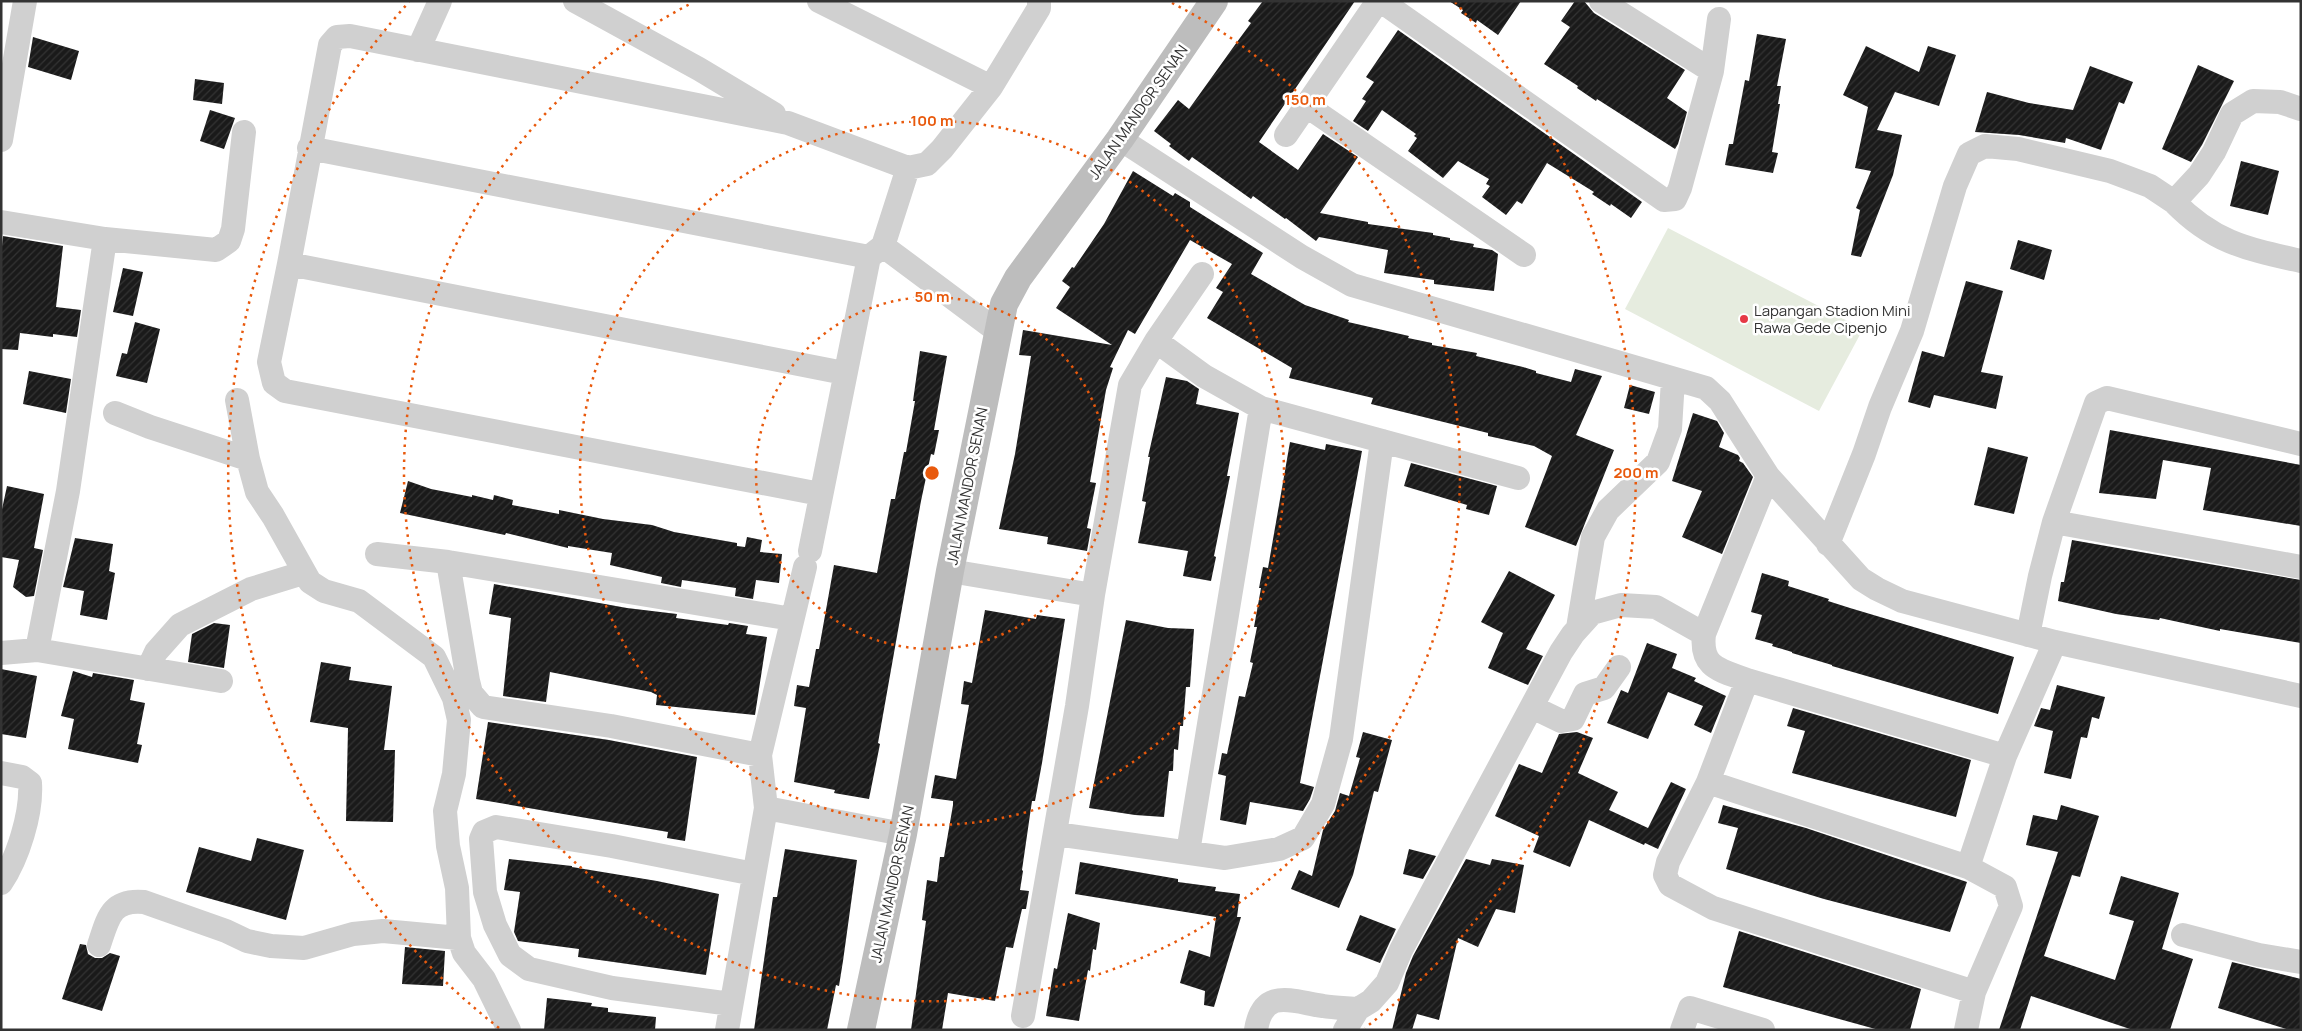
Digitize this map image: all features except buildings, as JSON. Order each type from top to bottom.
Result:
[{"type":"street","points":[[1,140],[8,58],[25,1]]},
{"type":"street","points":[[418,50],[440,1]]},
{"type":"street","points":[[575,1],[699,69],[788,123]]},
{"type":"street","points":[[819,1],[991,87]]},
{"type":"street","points":[[820,494],[285,391],[274,383],[269,362],[290,264],[309,148],[330,45],[337,37],[350,36],[788,123],[908,168],[927,164],[991,87],[1039,8],[1040,1]]},
{"type":"street","name":"JALAN MANDOR SENAN","points":[[861,1030],[903,834],[950,571],[997,331],[1009,292],[1120,139],[1214,1]]},
{"type":"street","points":[[1286,135],[1379,1],[1664,200],[1675,198],[1680,188],[1712,71],[1719,19]]},
{"type":"street","points":[[1601,1],[1712,71]]},
{"type":"street","points":[[2174,202],[2199,175],[2214,152],[2232,114],[2253,101],[2280,102],[2301,109]]},
{"type":"street","points":[[1307,106],[1524,255]]},
{"type":"street","points":[[1,222],[105,239],[216,250],[229,241],[233,228],[244,132]]},
{"type":"street","points":[[1120,139],[1302,257],[1352,284],[1706,388],[1720,400],[1768,476],[1828,544],[1861,579],[1902,600],[2055,642],[2301,696]]},
{"type":"street","points":[[1828,544],[1864,454],[1880,407],[1912,331],[1955,186],[1969,154],[1985,146],[2018,149],[2110,171],[2150,186],[2174,202],[2200,226],[2233,244],[2301,261]]},
{"type":"street","points":[[309,148],[876,251],[997,331]]},
{"type":"street","points":[[727,1030],[766,808],[760,755],[808,559],[844,373],[876,251],[908,168]]},
{"type":"street","points":[[37,650],[68,491],[105,239]]},
{"type":"street","points":[[290,264],[844,373]]},
{"type":"street","points":[[1023,1016],[1056,834],[1093,595],[1130,385],[1156,341],[1202,274]]},
{"type":"street","points":[[1156,341],[1204,376],[1261,408],[1518,478]]},
{"type":"street","points":[[1578,628],[1593,538],[1608,510],[1658,462],[1670,428],[1673,379]]},
{"type":"street","points":[[2028,635],[2040,576],[2054,522],[2096,403],[2107,398],[2301,444]]},
{"type":"street","points":[[237,400],[248,459],[257,492],[273,516],[304,573],[314,586],[359,601],[434,657],[454,698],[459,720],[454,774],[445,811],[448,846],[457,888],[459,938],[464,954],[484,979],[509,1030]]},
{"type":"street","points":[[1188,852],[1261,408]]},
{"type":"street","points":[[116,413],[150,427],[248,459]]},
{"type":"street","points":[[1056,834],[1225,858],[1279,849],[1303,838],[1323,804],[1341,739],[1382,441]]},
{"type":"street","points":[[1768,476],[1704,634],[1702,647],[1707,660],[1713,667],[1747,680],[2005,756]]},
{"type":"street","points":[[2054,522],[2301,567]]},
{"type":"street","points":[[377,554],[448,562],[792,619]]},
{"type":"street","points":[[448,562],[468,682],[471,693],[483,707],[611,726],[760,755]]},
{"type":"street","points":[[950,571],[1093,595]]},
{"type":"street","points":[[148,669],[156,652],[180,625],[250,589],[304,573]]},
{"type":"street","points":[[1345,1030],[1358,1010],[1371,1001],[1387,983],[1401,950],[1561,652],[1578,628],[1592,613],[1621,605],[1656,607],[1704,634]]},
{"type":"street","points":[[1968,868],[2005,756],[2055,642]]},
{"type":"street","points":[[1,653],[37,650],[220,681]]},
{"type":"street","points":[[1532,707],[1561,721],[1572,719],[1585,694],[1604,688],[1619,667]]},
{"type":"street","points":[[1747,680],[1708,782],[1668,862],[1665,875],[1670,885],[1713,908],[1974,992]]},
{"type":"street","points":[[1,773],[22,777],[30,783],[31,794],[20,844],[11,869],[1,883]]},
{"type":"street","points":[[1708,782],[1968,868],[2005,886],[2011,906],[1974,992],[1966,1030]]},
{"type":"street","points":[[766,808],[903,834]]},
{"type":"street","points":[[731,1004],[612,988],[529,969],[510,955],[495,926],[485,892],[481,839],[484,832],[496,827],[612,846],[754,874]]},
{"type":"street","points":[[99,945],[109,914],[120,905],[133,901],[144,902],[226,931],[247,941],[271,946],[304,948],[353,934],[383,931],[459,938]]},
{"type":"street","points":[[2183,935],[2259,955],[2301,962]]},
{"type":"street","points":[[1256,1030],[1258,1017],[1268,1004],[1282,998],[1322,1006],[1358,1010]]},
{"type":"street","points":[[1682,1030],[1690,1008],[1763,1030]]},
{"type":"shaded area","name":"Lapangan Stadion Mini Rawa Gede Cipenjo","points":[[1668,228],[1863,329],[1819,411],[1625,309]]},
{"type":"place","name":"Lapangan Stadion Mini Rawa Gede Cipenjo","points":[[1744,319]]}]
